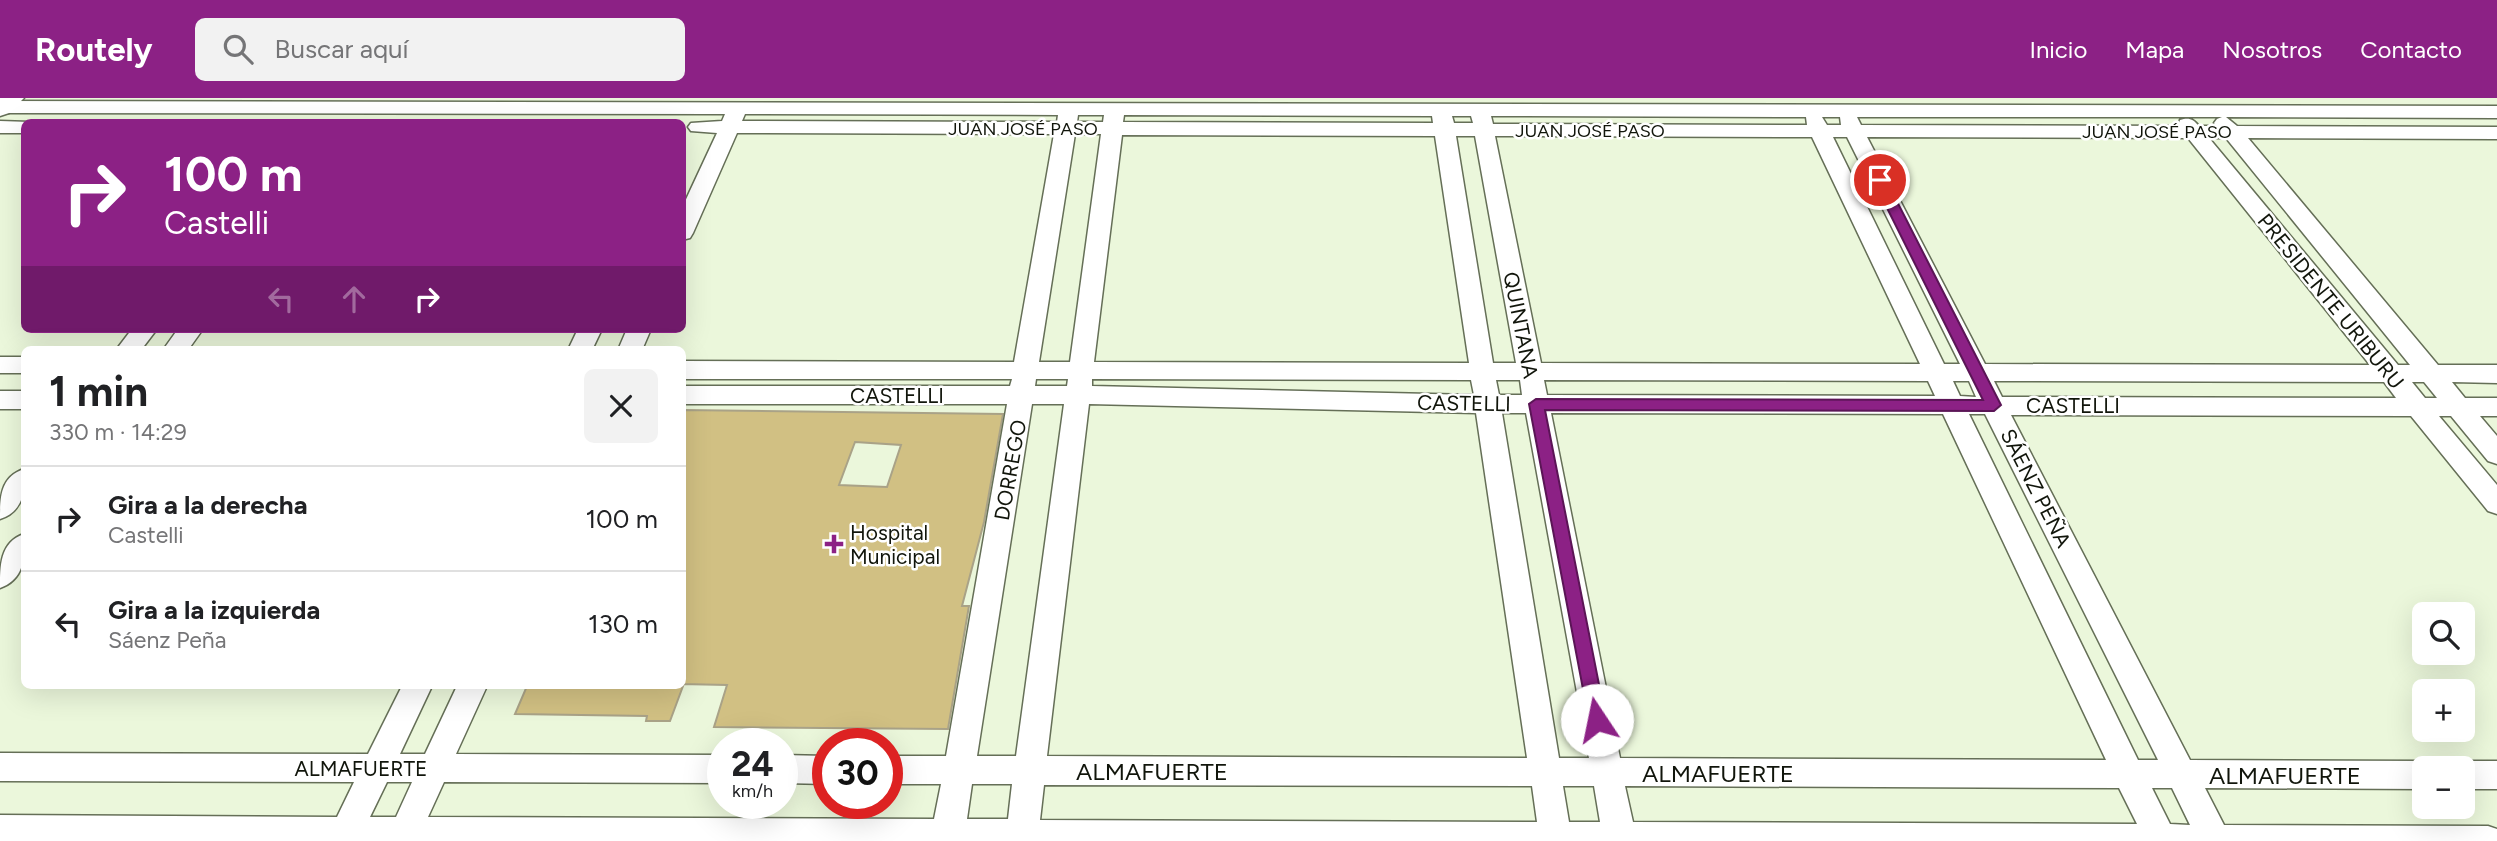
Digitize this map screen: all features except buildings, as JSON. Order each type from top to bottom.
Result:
[{"type":"street","name":"JUAN JOSÉ PASO","points":[[1846,114],[2171,105],[2497,113]]},
{"type":"street","name":"PRESIDENTE URIBURU","points":[[2171,105],[2497,504]]},
{"type":"street","name":"PRESIDENTE URIBURU","points":[[2209,105],[2497,454]]},
{"type":"street","name":"JUAN JOSÉ PASO","points":[[2,109],[361,109],[636,119]]},
{"type":"street","points":[[2,109],[21,125]]},
{"type":"street","name":"JUAN JOSÉ PASO","points":[[691,121],[737,112],[1812,113],[2193,132],[2497,133]]},
{"type":"street","points":[[686,224],[737,112]]},
{"type":"street","name":"DORREGO","points":[[947,838],[1068,112]]},
{"type":"street","points":[[1021,838],[1114,112]]},
{"type":"street","name":"QUINTANA","points":[[1442,113],[1556,839]]},
{"type":"street","name":"QUINTANA","points":[[1481,113],[1619,839]]},
{"type":"street","name":"SÁENZ PEÑA","points":[[1812,113],[2160,841]]},
{"type":"street","name":"SÁENZ PEÑA","points":[[1846,114],[2215,841]]},
{"type":"street","points":[[0,365],[21,365]]},
{"type":"street","name":"CASTELLI","points":[[686,370],[1024,382],[1483,371],[2497,374]]},
{"type":"street","name":"CASTELLI","points":[[686,395],[1024,382]]},
{"type":"street","name":"CASTELLI","points":[[1079,382],[1488,404],[2497,407]]},
{"type":"street","points":[[0,400],[21,400]]},
{"type":"street","points":[[0,509],[21,483]]},
{"type":"street","points":[[0,577],[21,549]]},
{"type":"street","points":[[345,836],[416,689]]},
{"type":"street","points":[[403,836],[471,689]]},
{"type":"street","name":"ALMAFUERTE","points":[[0,766],[707,769]]},
{"type":"street","name":"ALMAFUERTE","points":[[903,770],[2412,775]]},
{"type":"street","points":[[2475,775],[2497,775]]},
{"type":"street","points":[[0,830],[345,836],[2488,841]]},
{"type":"place","name":"Hospital Municipal","points":[[834,544]]},
{"type":"route","points":[[1597,720],[1536,404],[1994,405],[1880,180]]}]
